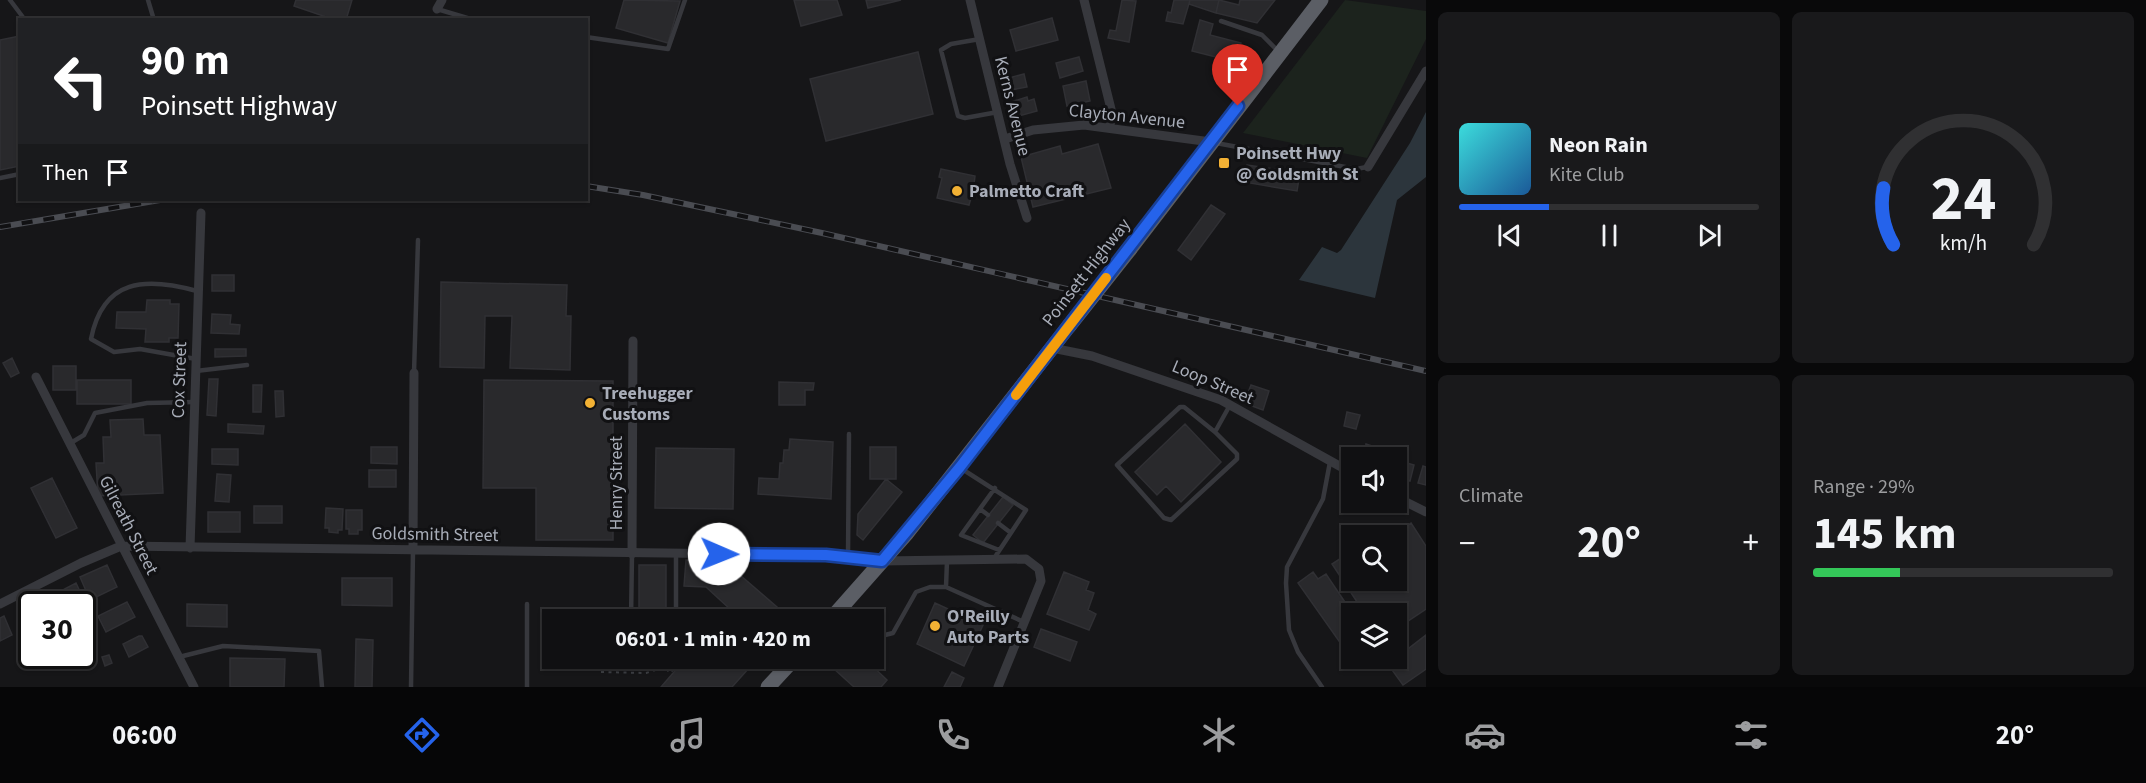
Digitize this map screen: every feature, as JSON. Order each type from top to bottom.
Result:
[{"type":"highway","name":"Poinsett Highway","points":[[840,609],[960,467],[1321,0]]},
{"type":"highway","points":[[768,687],[785,669]]},
{"type":"street","name":"Kerns Avenue","points":[[970,0],[1027,218]]},
{"type":"street","points":[[1084,0],[1111,109],[1110,128]]},
{"type":"street","points":[[1368,167],[1426,71]]},
{"type":"street","name":"Clayton Avenue","points":[[1005,139],[1059,126],[1110,128],[1211,142]]},
{"type":"street","name":"Cox Street","points":[[190,548],[201,213]]},
{"type":"street","name":"Henry Street","points":[[632,554],[633,341]]},
{"type":"street","name":"Loop Street","points":[[1052,348],[1092,356],[1170,380],[1230,405],[1341,468]]},
{"type":"street","points":[[413,550],[414,373]]},
{"type":"street","name":"Gilreath Street","points":[[36,377],[194,687]]},
{"type":"street","points":[[1407,502],[1426,512]]},
{"type":"street","name":"Goldsmith Street","points":[[0,603],[121,546],[848,557],[882,561],[1026,560],[1039,569],[1041,581],[998,687]]},
{"type":"lane","points":[[10,0],[24,18]]},
{"type":"lane","points":[[148,0],[153,18]]},
{"type":"lane","points":[[588,37],[668,49],[685,0]]},
{"type":"lane","points":[[439,4],[470,18]]},
{"type":"lane","points":[[1221,21],[1262,35],[1280,53]]},
{"type":"lane","points":[[980,39],[951,44],[941,50],[942,60],[958,116],[965,118],[998,112]]},
{"type":"lane","points":[[1211,142],[1356,169],[1368,167]]},
{"type":"lane","points":[[0,178],[18,174]]},
{"type":"lane","points":[[414,373],[418,240]]},
{"type":"lane","points":[[196,359],[141,349],[114,352],[91,339],[94,320],[108,299],[132,284],[170,283],[198,291]]},
{"type":"lane","points":[[196,371],[247,365]]},
{"type":"lane","points":[[69,444],[84,435],[95,413],[147,403],[195,402]]},
{"type":"lane","points":[[1215,432],[1230,405]]},
{"type":"lane","points":[[1180,406],[1215,432],[1237,454],[1237,459],[1171,520],[1164,518],[1117,465],[1180,406]]},
{"type":"lane","points":[[848,557],[849,434]]},
{"type":"lane","points":[[1322,687],[1298,652],[1289,630],[1286,582],[1287,567],[1323,499],[1330,462]]},
{"type":"lane","points":[[960,467],[1026,510],[993,560]]},
{"type":"lane","points":[[994,488],[961,535],[999,550]]},
{"type":"lane","points":[[980,509],[988,515]]},
{"type":"lane","points":[[998,523],[1011,533]]},
{"type":"lane","points":[[411,687],[413,550]]},
{"type":"lane","points":[[631,609],[632,554]]},
{"type":"lane","points":[[676,554],[676,609]]},
{"type":"lane","points":[[946,586],[947,561]]},
{"type":"lane","points":[[884,634],[893,633],[916,592],[930,587],[946,586],[1025,622]]},
{"type":"lane","points":[[845,603],[851,609]]},
{"type":"lane","points":[[527,604],[527,687]]},
{"type":"lane","points":[[179,657],[223,646],[319,651],[322,687]]},
{"type":"path","points":[[600,672],[646,673],[659,669]]},
{"type":"shaded area","points":[[1345,0],[1426,11],[1426,39],[1367,158],[1243,133]]},
{"type":"shaded area","points":[[1426,112],[1426,177],[1397,200],[1375,298],[1299,280],[1322,247],[1337,253],[1341,250],[1410,143]]},
{"type":"building","points":[[296,0],[352,0],[347,18],[329,18],[294,6]]},
{"type":"building","points":[[624,0],[680,1],[668,43],[616,28]]},
{"type":"building","points":[[794,0],[837,0],[842,15],[801,26]]},
{"type":"building","points":[[866,0],[901,0],[868,8]]},
{"type":"building","points":[[1122,0],[1136,1],[1129,42],[1108,38],[1110,30],[1116,31]]},
{"type":"building","points":[[1174,0],[1190,0],[1183,24],[1166,21],[1168,12],[1171,13]]},
{"type":"building","points":[[1190,0],[1219,0],[1216,13],[1189,4]]},
{"type":"building","points":[[1219,0],[1239,5],[1240,0],[1275,0],[1257,23],[1216,13]]},
{"type":"building","points":[[1052,18],[1058,40],[1016,51],[1010,30]]},
{"type":"building","points":[[1200,20],[1213,24],[1210,35],[1241,43],[1236,62],[1192,51]]},
{"type":"building","points":[[18,36],[18,166],[0,170],[0,40]]},
{"type":"building","points":[[918,52],[933,114],[826,141],[810,79]]},
{"type":"building","points":[[1079,57],[1083,71],[1060,78],[1056,63]]},
{"type":"building","points":[[1024,74],[1027,87],[1005,91],[1005,79]]},
{"type":"building","points":[[1086,81],[1090,101],[1067,106],[1063,86]]},
{"type":"building","points":[[1027,97],[1028,101],[1034,99],[1037,111],[1015,117],[1011,102]]},
{"type":"building","points":[[1098,144],[1111,188],[1033,207],[1021,157],[1060,146],[1062,154]]},
{"type":"building","points":[[1247,165],[1300,173],[1297,191],[1244,182]]},
{"type":"building","name":"Palmetto Craft","points":[[941,169],[975,176],[974,184],[977,185],[974,198],[971,198],[969,205],[937,198],[942,178],[939,177]]},
{"type":"building","points":[[1211,205],[1225,214],[1191,260],[1178,250]]},
{"type":"building","points":[[212,275],[234,275],[234,291],[212,291]]},
{"type":"building","points":[[441,282],[567,285],[566,316],[571,316],[570,370],[510,368],[512,316],[485,316],[484,368],[440,367]]},
{"type":"building","points":[[147,300],[170,300],[170,304],[179,304],[178,338],[169,338],[169,342],[145,342],[146,329],[116,328],[117,312],[146,312]]},
{"type":"building","points":[[212,314],[231,315],[230,324],[240,325],[239,334],[211,333]]},
{"type":"building","points":[[215,349],[246,349],[246,356],[215,357]]},
{"type":"building","points":[[12,358],[19,373],[11,377],[3,363]]},
{"type":"building","points":[[53,366],[76,366],[76,390],[53,390]]},
{"type":"building","points":[[209,379],[218,379],[216,416],[207,415]]},
{"type":"building","points":[[77,380],[131,380],[131,404],[77,404]]},
{"type":"building","points":[[484,380],[613,381],[613,540],[536,540],[536,488],[483,488]]},
{"type":"building","points":[[779,382],[814,383],[813,390],[805,390],[805,405],[779,405]]},
{"type":"building","points":[[253,385],[262,385],[261,412],[253,412]]},
{"type":"building","points":[[1251,385],[1269,391],[1263,410],[1244,403]]},
{"type":"building","points":[[275,391],[283,391],[284,416],[276,417]]},
{"type":"building","points":[[1347,412],[1360,415],[1356,429],[1344,426]]},
{"type":"building","points":[[143,419],[144,435],[160,435],[163,493],[98,496],[96,463],[104,463],[103,437],[111,437],[110,420]]},
{"type":"building","points":[[228,424],[264,426],[263,434],[228,432]]},
{"type":"building","points":[[1185,424],[1221,462],[1181,502],[1166,486],[1157,495],[1135,472]]},
{"type":"building","points":[[790,439],[833,442],[831,499],[758,494],[759,478],[779,479],[780,463],[783,463],[784,450],[789,450]]},
{"type":"building","points":[[371,447],[397,447],[397,464],[371,463]]},
{"type":"building","points":[[870,447],[896,447],[896,479],[870,479]]},
{"type":"building","points":[[656,448],[734,449],[733,509],[655,508]]},
{"type":"building","points":[[212,449],[238,449],[238,465],[212,464]]},
{"type":"building","points":[[1407,463],[1414,465],[1410,481],[1407,480]]},
{"type":"building","points":[[1423,466],[1426,467],[1426,485],[1418,483]]},
{"type":"building","points":[[369,470],[396,470],[396,487],[369,487]]},
{"type":"building","points":[[217,474],[231,475],[229,502],[215,501]]},
{"type":"building","points":[[52,478],[77,528],[56,538],[31,488]]},
{"type":"building","points":[[886,479],[902,492],[863,540],[857,535],[858,514]]},
{"type":"building","points":[[1003,497],[1013,505],[983,543],[973,535]]},
{"type":"building","points":[[254,506],[282,506],[282,523],[254,523]]},
{"type":"building","points":[[326,508],[343,509],[342,530],[338,530],[338,533],[329,532],[329,528],[325,528]]},
{"type":"building","points":[[346,510],[362,510],[362,530],[358,530],[358,534],[349,534],[349,529],[346,529]]},
{"type":"building","points":[[208,512],[240,512],[240,532],[208,532]]},
{"type":"building","points":[[1411,523],[1426,546],[1426,609],[1407,622],[1407,603],[1358,603],[1350,591],[1407,591],[1407,526]]},
{"type":"building","points":[[1341,558],[1341,578],[1332,564]]},
{"type":"building","points":[[686,560],[726,563],[779,609],[730,609],[706,587],[684,586]]},
{"type":"building","points":[[107,565],[117,587],[96,597],[96,591],[86,591],[80,577]]},
{"type":"building","points":[[639,565],[666,565],[666,609],[639,609]]},
{"type":"building","points":[[1064,572],[1089,582],[1086,590],[1094,593],[1088,610],[1096,614],[1089,630],[1047,614]]},
{"type":"building","points":[[1313,572],[1318,579],[1326,574],[1346,603],[1341,603],[1341,644],[1298,583]]},
{"type":"building","points":[[342,578],[392,578],[392,606],[342,605]]},
{"type":"building","points":[[76,583],[80,591],[61,591]]},
{"type":"building","points":[[127,602],[135,617],[106,632],[98,616]]},
{"type":"building","points":[[935,603],[983,625],[964,666],[917,644]]},
{"type":"building","points":[[187,604],[227,605],[227,627],[187,626]]},
{"type":"building","points":[[4,616],[12,635],[0,641],[0,618]]},
{"type":"building","points":[[1041,629],[1077,642],[1070,661],[1034,647]]},
{"type":"building","points":[[1426,635],[1426,669],[1403,685],[1391,669],[1407,669],[1407,650]]},
{"type":"building","points":[[142,636],[148,647],[129,657],[123,644]]},
{"type":"building","points":[[356,639],[373,640],[372,687],[355,687]]},
{"type":"building","points":[[109,655],[112,663],[105,666],[102,657]]},
{"type":"building","points":[[230,658],[285,659],[284,687],[230,687]]},
{"type":"building","points":[[677,669],[748,669],[732,687],[661,687]]},
{"type":"building","points":[[834,669],[876,669],[887,680],[881,687],[854,687]]},
{"type":"building","points":[[952,672],[964,678],[960,687],[944,687]]},
{"type":"railway","points":[[588,186],[643,195],[822,233],[1426,371]]},
{"type":"railway","points":[[0,227],[154,201]]},
{"type":"slow traffic","points":[[1016,395],[1106,278]]},
{"type":"place","name":"Poinsett Hwy @ Goldsmith St","points":[[1224,163]]},
{"type":"place","name":"Palmetto Craft","points":[[957,191]]},
{"type":"place","name":"Treehugger Customs","points":[[590,403]]},
{"type":"place","name":"O'Reilly Auto Parts","points":[[935,626]]},
{"type":"route","points":[[719,554],[826,555],[882,561],[960,467],[1238,106]]}]
